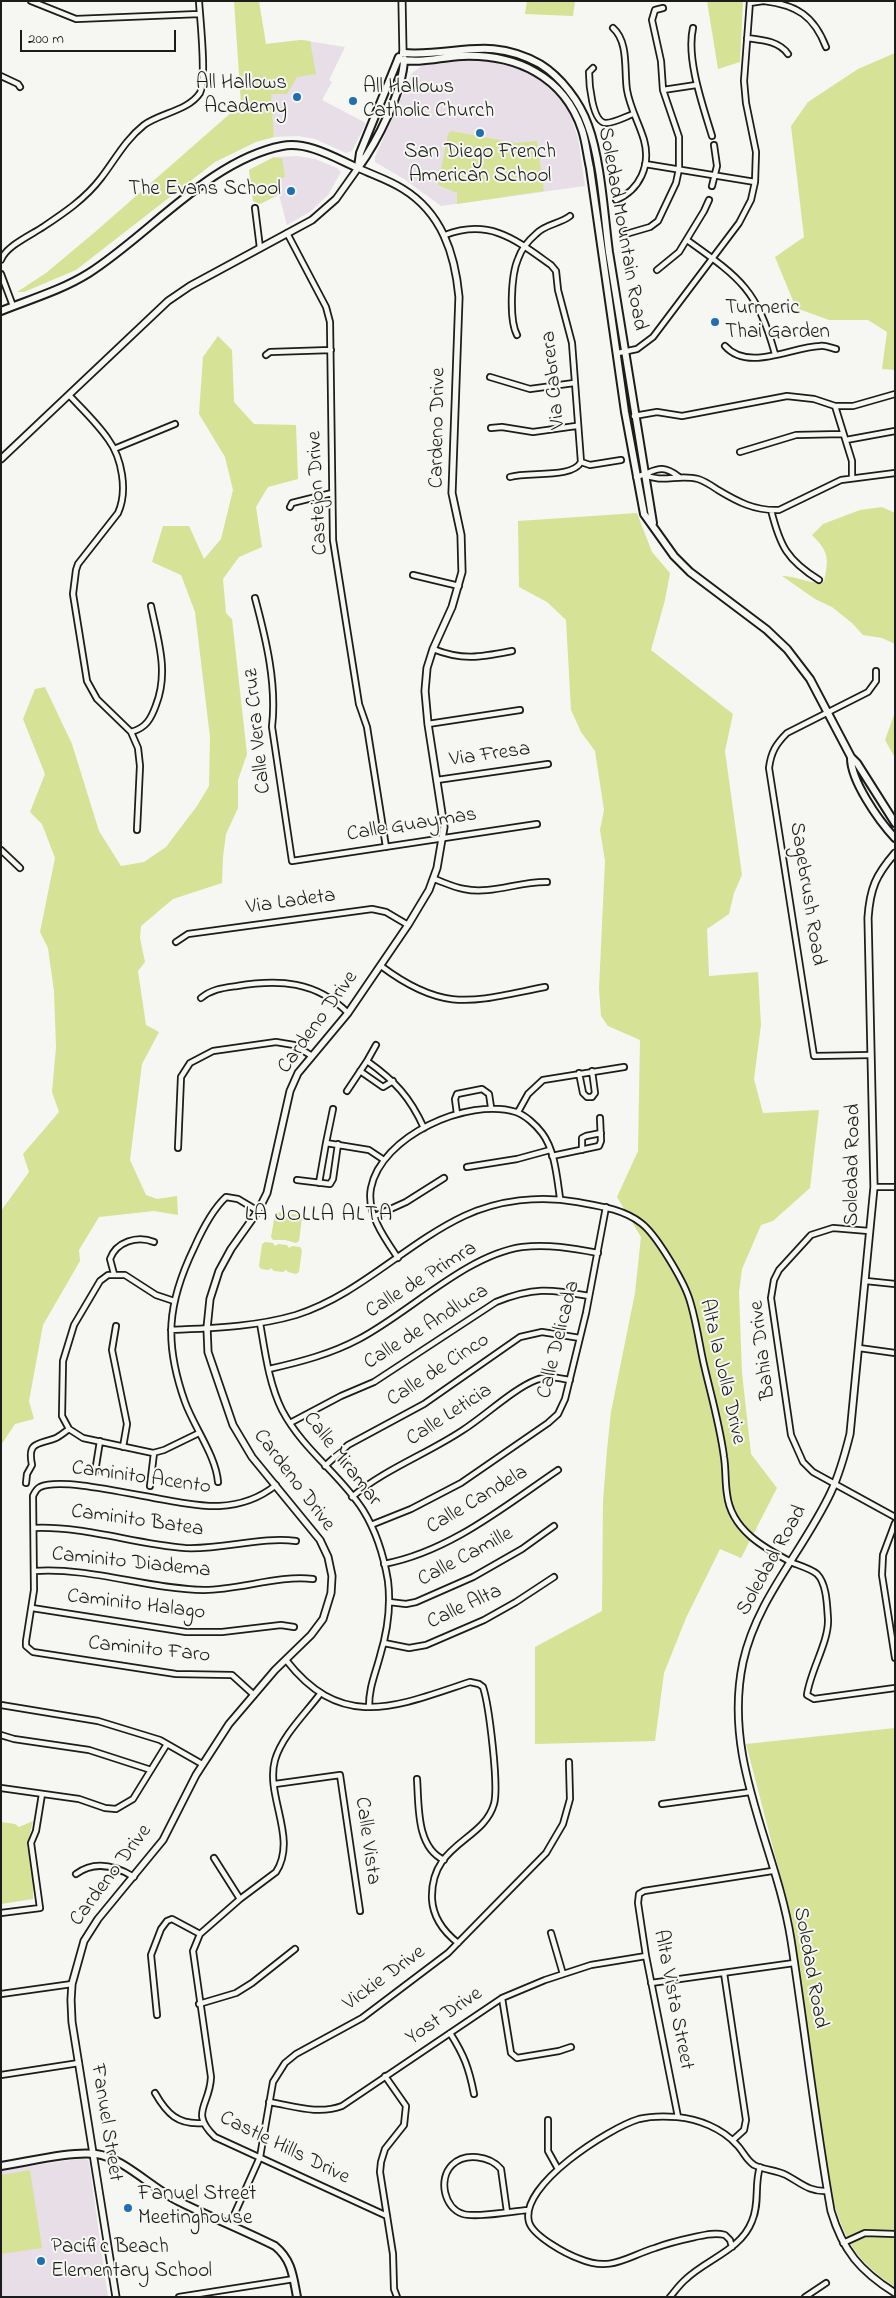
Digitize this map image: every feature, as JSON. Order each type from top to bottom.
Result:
[{"type":"main road","name":"Soledad Mountain Road","points":[[403,53],[419,54],[457,49],[487,48],[508,52],[541,65],[561,82],[584,116],[592,140],[634,416],[653,525]]},
{"type":"main road","points":[[358,168],[393,103],[403,53]]},
{"type":"main road","name":"Soledad Mountain Road","points":[[401,60],[417,62],[486,56],[508,60],[537,72],[556,87],[576,118],[584,139],[636,477],[644,514],[674,556],[690,572],[767,630],[787,649],[810,680],[829,712],[851,757],[851,765],[867,798],[886,829],[895,838]]},
{"type":"main road","points":[[358,168],[360,153],[401,60]]},
{"type":"main road","points":[[1,310],[59,288],[89,273],[213,177],[251,156],[283,146],[300,146],[320,151],[358,168]]},
{"type":"main road","name":"Soledad Mountain Road","points":[[851,757],[858,762],[895,822]]},
{"type":"main road","points":[[1,2166],[95,2154],[116,2160],[155,2189],[275,2246],[286,2255],[293,2270],[298,2297]]},
{"type":"street","points":[[31,1],[76,19],[200,14]]},
{"type":"street","points":[[1,260],[2,256],[12,247],[69,210],[84,197],[136,132],[146,124],[183,106],[200,93],[203,75],[199,1]]},
{"type":"street","points":[[402,1],[403,53]]},
{"type":"street","points":[[618,353],[637,349],[653,337],[743,217],[751,200],[755,182],[756,152],[746,103],[744,81],[750,2],[764,1],[789,6],[798,11],[817,27],[826,48]]},
{"type":"street","points":[[626,234],[650,227],[658,221],[676,183],[679,169],[679,137],[663,90],[661,61],[652,20],[655,10],[663,8]]},
{"type":"street","points":[[613,28],[618,32],[624,51],[627,89],[633,114],[644,140],[646,152],[641,179],[623,197],[616,200]]},
{"type":"street","points":[[693,28],[691,36],[696,85],[712,136]]},
{"type":"street","points":[[747,38],[772,42],[784,47],[788,54]]},
{"type":"street","points":[[593,68],[589,72],[590,91],[597,116],[601,122],[607,123],[633,114]]},
{"type":"street","points":[[1,76],[18,84],[20,87]]},
{"type":"street","points":[[663,90],[696,85]]},
{"type":"street","points":[[712,186],[718,166],[714,145]]},
{"type":"street","points":[[645,164],[755,182]]},
{"type":"street","points":[[1,460],[168,301],[190,286],[312,220],[336,199],[358,168]]},
{"type":"street","name":"Cardeno Drive","points":[[72,1984],[84,1941],[98,1919],[163,1840],[202,1764],[229,1724],[275,1670],[311,1636],[323,1619],[331,1593],[332,1576],[328,1558],[320,1540],[252,1457],[233,1425],[208,1352],[207,1328],[210,1299],[219,1271],[267,1194],[290,1091],[304,1064],[348,1013],[408,925],[434,878],[443,838],[444,827],[428,724],[425,691],[427,668],[459,586],[462,572],[461,534],[452,493],[459,297],[457,274],[445,234],[431,213],[419,200],[402,188],[358,168]]},
{"type":"street","points":[[657,270],[679,252],[709,200]]},
{"type":"street","points":[[255,208],[260,248]]},
{"type":"street","points":[[517,335],[512,326],[514,269],[525,247],[543,228],[563,221],[570,216]]},
{"type":"street","name":"Via Cabrera","points":[[445,234],[470,229],[491,229],[503,233],[551,265],[556,272],[558,290],[572,343],[576,426],[581,462]]},
{"type":"street","name":"Castejon Drive","points":[[287,233],[326,308],[330,322],[333,540],[360,704],[367,727],[386,847]]},
{"type":"street","points":[[687,240],[729,270],[748,290],[766,323],[775,354]]},
{"type":"street","points":[[1,274],[13,306]]},
{"type":"street","points":[[725,346],[737,356],[750,358],[822,345],[836,349]]},
{"type":"street","points":[[266,355],[270,352],[331,350]]},
{"type":"street","points":[[490,377],[530,389],[574,384]]},
{"type":"street","points":[[634,416],[657,412],[682,416],[787,396],[814,399],[835,406],[853,406],[895,394]]},
{"type":"street","points":[[69,395],[109,439],[114,449],[123,484],[121,506],[109,526],[78,564],[73,594],[87,681],[97,699],[122,721],[131,732],[138,748],[140,766],[137,830]]},
{"type":"street","points":[[835,406],[852,461],[852,478]]},
{"type":"street","points":[[114,449],[175,424]]},
{"type":"street","points":[[491,428],[502,427],[534,432],[576,426]]},
{"type":"street","points":[[846,440],[895,431]]},
{"type":"street","points":[[740,452],[796,435],[843,434]]},
{"type":"street","points":[[510,477],[519,474],[570,472],[578,467],[581,462],[590,465],[621,460]]},
{"type":"street","points":[[636,477],[644,475],[650,470],[663,468],[679,477]]},
{"type":"street","points":[[644,475],[652,478],[679,477],[701,480],[746,506],[779,510],[841,480],[895,474]]},
{"type":"street","points":[[290,507],[292,503],[332,493]]},
{"type":"street","points":[[771,510],[778,537],[786,553],[799,568],[819,580]]},
{"type":"street","points":[[413,576],[459,586]]},
{"type":"street","name":"Calle Vera Cruz","points":[[255,598],[272,688],[274,711],[272,727],[292,861]]},
{"type":"street","points":[[131,732],[147,725],[161,693],[164,672],[151,606]]},
{"type":"street","points":[[433,649],[458,657],[474,658],[512,651]]},
{"type":"street","points":[[829,712],[868,692],[876,682],[876,671]]},
{"type":"street","points":[[428,724],[520,710]]},
{"type":"street","name":"Sagebrush Road","points":[[829,712],[787,733],[776,743],[771,754],[769,768],[814,1056],[871,1055]]},
{"type":"street","name":"Via Fresa","points":[[437,780],[548,764]]},
{"type":"street","name":"Calle Guaymas","points":[[292,861],[537,824]]},
{"type":"street","points":[[1,850],[20,868]]},
{"type":"street","name":"Soledad Road","points":[[895,852],[880,870],[870,899],[874,1187],[850,1434],[834,1485],[760,1612],[743,1663],[737,1699],[737,1722],[743,1767],[786,1917],[831,2211],[843,2243],[858,2265],[872,2278],[895,2293]]},
{"type":"street","points":[[434,878],[465,890],[482,890],[547,882]]},
{"type":"street","name":"Via Ladeta","points":[[176,942],[188,934],[372,909],[386,912],[408,925]]},
{"type":"street","points":[[381,966],[415,988],[450,1000],[475,1000],[545,987]]},
{"type":"street","points":[[201,998],[210,990],[260,982],[289,982],[302,985],[331,999],[348,1013]]},
{"type":"street","points":[[178,1148],[181,1077],[190,1063],[213,1051],[276,1042],[294,1045],[312,1056]]},
{"type":"street","points":[[347,1091],[376,1045]]},
{"type":"street","points":[[367,1061],[393,1081],[414,1107],[424,1128]]},
{"type":"street","points":[[518,1112],[528,1094],[543,1080],[624,1067]]},
{"type":"street","points":[[360,1071],[383,1087],[393,1081]]},
{"type":"street","points":[[579,1073],[583,1093],[587,1097],[592,1097],[595,1093],[592,1071]]},
{"type":"street","points":[[457,1114],[454,1099],[457,1094],[482,1089],[488,1094],[492,1108]]},
{"type":"street","points":[[398,1258],[383,1236],[375,1216],[371,1188],[376,1171],[384,1160],[401,1144],[424,1128],[457,1114],[492,1108],[518,1112],[539,1129],[546,1138],[552,1156],[560,1198]]},
{"type":"street","points":[[319,1184],[333,1109]]},
{"type":"street","points":[[552,1156],[599,1146],[601,1133],[600,1118]]},
{"type":"street","points":[[582,1150],[582,1138],[601,1133]]},
{"type":"street","points":[[326,1143],[369,1150],[384,1160]]},
{"type":"street","points":[[297,1180],[330,1184],[333,1179],[338,1144]]},
{"type":"street","points":[[467,1168],[517,1159],[550,1150]]},
{"type":"street","points":[[375,1216],[406,1202],[444,1178]]},
{"type":"street","points":[[874,1187],[895,1187]]},
{"type":"street","points":[[218,1482],[217,1472],[185,1402],[173,1363],[171,1330],[174,1301],[182,1274],[196,1244],[220,1203],[226,1197],[238,1199],[258,1211]]},
{"type":"street","name":"Alta la Jolla Drive","points":[[171,1330],[233,1327],[295,1315],[344,1294],[444,1227],[483,1209],[522,1200],[560,1198],[606,1207],[630,1215],[644,1224],[654,1235],[689,1296],[725,1458],[729,1504],[735,1519],[749,1537],[790,1561],[816,1573],[824,1587],[828,1628],[808,1684],[807,1695],[814,1698],[895,1688]]},
{"type":"street","name":"Calle Delicada","points":[[370,1524],[411,1509],[462,1483],[548,1423],[561,1409],[580,1338],[606,1207]]},
{"type":"street","name":"Bahia Drive","points":[[869,1231],[833,1228],[811,1235],[805,1239],[774,1280],[771,1298],[791,1435],[802,1462],[813,1472],[834,1485],[895,1517]]},
{"type":"street","points":[[114,1274],[110,1259],[116,1247],[126,1242],[147,1239],[154,1242]]},
{"type":"street","name":"Calle de Primra","points":[[269,1369],[310,1360],[359,1340],[469,1267],[502,1252],[547,1245],[598,1253]]},
{"type":"street","points":[[174,1301],[156,1295],[125,1275],[114,1274],[100,1280],[74,1325],[66,1348],[61,1376],[62,1416],[69,1429],[83,1438],[154,1452],[164,1450],[199,1433]]},
{"type":"street","points":[[866,1281],[895,1284]]},
{"type":"street","name":"Calle de Andluca","points":[[290,1423],[341,1396],[374,1382],[496,1302],[514,1295],[537,1290],[554,1290],[588,1296]]},
{"type":"street","name":"Calle Miramar","points":[[260,1323],[271,1382],[282,1410],[303,1443],[362,1509],[380,1545],[389,1602],[384,1643],[370,1684],[369,1707]]},
{"type":"street","points":[[116,1326],[116,1338],[112,1350],[127,1424],[123,1447]]},
{"type":"street","name":"Calle de Cinco","points":[[325,1466],[348,1445],[424,1404],[520,1337],[542,1332],[580,1338]]},
{"type":"street","points":[[859,1348],[895,1353]]},
{"type":"street","name":"Calle Leticia","points":[[352,1497],[379,1476],[422,1455],[463,1431],[530,1382],[551,1376],[570,1380]]},
{"type":"street","points":[[26,1483],[27,1474],[32,1465],[30,1453],[32,1448],[40,1442],[57,1438],[69,1429]]},
{"type":"street","points":[[95,1472],[100,1441]]},
{"type":"street","points":[[150,1486],[154,1452]]},
{"type":"street","name":"Calle Candela","points":[[384,1564],[414,1555],[457,1536],[487,1519],[558,1470]]},
{"type":"street","name":"Caminito Acento","points":[[34,1528],[33,1496],[38,1488],[42,1486],[66,1484],[175,1503],[220,1506],[243,1502],[258,1496],[276,1485]]},
{"type":"street","points":[[895,1523],[883,1555],[882,1575],[895,1658]]},
{"type":"street","name":"Calle Camille","points":[[389,1602],[406,1604],[416,1602],[473,1577],[522,1549],[554,1526]]},
{"type":"street","points":[[32,1608],[34,1528]]},
{"type":"street","name":"Caminito Batea","points":[[34,1528],[67,1528],[184,1548],[215,1548],[284,1539],[296,1541]]},
{"type":"street","name":"Caminito Diadema","points":[[34,1571],[66,1571],[164,1587],[203,1590],[246,1587],[299,1578],[313,1580]]},
{"type":"street","name":"Calle Alta","points":[[384,1643],[409,1648],[426,1645],[484,1620],[554,1577]]},
{"type":"street","name":"Caminito Halago","points":[[32,1608],[186,1632],[222,1632],[281,1625],[294,1627]]},
{"type":"street","name":"Caminito Faro","points":[[32,1608],[26,1646],[33,1652],[176,1674],[232,1675],[254,1695]]},
{"type":"street","points":[[286,1660],[304,1681],[320,1694],[338,1702],[358,1707],[409,1702],[470,1682],[479,1684],[484,1692],[496,1780],[494,1805],[483,1822],[436,1870],[432,1888],[433,1906],[442,1928],[458,1943]]},
{"type":"street","points":[[157,2016],[150,1962],[161,1929],[167,1921],[172,1919],[200,1934],[240,1899],[276,1872],[283,1856],[284,1843],[275,1784],[275,1762],[279,1750],[320,1694]]},
{"type":"street","points":[[2,1704],[22,1710],[98,1721],[160,1740],[202,1764]]},
{"type":"street","points":[[1,1735],[14,1739],[89,1750],[151,1770]]},
{"type":"street","points":[[1,1788],[79,1799],[105,1808],[116,1809],[132,1799],[167,1744]]},
{"type":"street","name":"Vickie Drive","points":[[230,2224],[260,2157],[273,2082],[285,2063],[296,2054],[362,2018],[458,1943],[546,1853],[563,1824],[570,1799],[569,1762]]},
{"type":"street","name":"Calle Vista","points":[[275,1784],[340,1776],[360,1911]]},
{"type":"street","points":[[417,1779],[425,1842],[437,1857],[444,1860]]},
{"type":"street","points":[[662,1804],[750,1792]]},
{"type":"street","points":[[1,1913],[40,1908],[31,1843],[36,1831],[42,1794]]},
{"type":"street","points":[[214,1858],[240,1899]]},
{"type":"street","points":[[76,1874],[85,1867],[106,1865],[121,1869],[134,1877]]},
{"type":"street","name":"Alta Vista Street","points":[[678,2117],[646,1956],[638,1903],[639,1894],[644,1891],[772,1871]]},
{"type":"street","points":[[551,1933],[563,1974]]},
{"type":"street","name":"Castle Hills Drive","points":[[200,1934],[193,1951],[211,2078],[210,2089],[202,2110],[203,2123],[215,2138],[387,2216]]},
{"type":"street","points":[[199,2004],[236,1993],[295,1949]]},
{"type":"street","name":"Yost Drive","points":[[269,2102],[317,2111],[330,2110],[342,2106],[502,1998],[563,1974],[592,1965],[646,1956]]},
{"type":"street","points":[[651,1983],[794,1962]]},
{"type":"street","points":[[724,1972],[746,2120],[744,2130],[733,2140]]},
{"type":"street","points":[[1,1994],[72,1984]]},
{"type":"street","name":"Fanuel Street","points":[[72,1984],[72,2022],[95,2154],[116,2297]]},
{"type":"street","points":[[502,1998],[511,2053],[514,2056],[517,2058],[559,2051],[571,2047]]},
{"type":"street","points":[[450,2033],[464,2054],[474,2094]]},
{"type":"street","points":[[1,2075],[79,2063]]},
{"type":"street","points":[[385,2076],[406,2106],[404,2125],[385,2149],[380,2172],[393,2254],[394,2289],[397,2297]]},
{"type":"street","points":[[155,2093],[160,2102],[177,2120],[189,2124],[203,2123]]},
{"type":"street","points":[[732,2247],[730,2240],[725,2235],[707,2234],[655,2248],[620,2263],[597,2264],[579,2259],[537,2234],[529,2222],[528,2210],[534,2195],[558,2169],[592,2144],[626,2124],[651,2117],[678,2117],[707,2124],[733,2140],[752,2164],[785,2175],[809,2190],[827,2191]]},
{"type":"street","points":[[548,2120],[548,2151],[558,2169]]},
{"type":"street","points":[[507,2212],[501,2169],[496,2164],[478,2158],[458,2161],[452,2165],[448,2171],[445,2185],[448,2200],[455,2210],[470,2215],[507,2212],[528,2210]]},
{"type":"street","points":[[670,2297],[686,2279],[740,2240],[752,2223],[756,2210],[756,2178],[760,2167]]},
{"type":"street","points":[[843,2243],[865,2233],[895,2234]]},
{"type":"street","points":[[179,2297],[294,2279]]},
{"type":"street","points":[[805,2297],[826,2283]]},
{"type":"shaded area","name":"All Hallows Academy","points":[[301,40],[345,47],[329,80],[332,82],[322,100],[366,123],[352,151],[346,153],[315,139],[298,136],[274,137],[266,44]]},
{"type":"shaded area","name":"San Diego French American School","points":[[464,59],[497,59],[522,67],[557,94],[569,112],[578,138],[585,186],[441,206],[404,179],[375,162],[375,157],[412,73],[423,65]]},
{"type":"shaded area","name":"The Evans School","points":[[298,156],[315,159],[337,168],[341,172],[328,195],[311,211],[287,225],[279,195],[260,204],[253,201],[249,170],[274,157]]},
{"type":"shaded area","points":[[85,2158],[89,2162],[108,2297],[1,2297],[1,2170]]},
{"type":"green space","points":[[234,1],[259,1],[266,44],[301,40],[310,41],[316,74],[297,77],[287,94],[271,94],[274,137],[256,142],[215,162],[76,270],[24,292],[17,292],[46,273],[95,232],[241,104]]},
{"type":"green space","points":[[527,1],[575,1],[573,16],[525,14]]},
{"type":"green space","points":[[707,1],[743,1],[740,62],[718,69]]},
{"type":"green space","points":[[895,53],[895,370],[882,369],[887,332],[868,320],[829,320],[796,308],[775,257],[804,237],[791,126],[808,102],[858,69]]},
{"type":"green space","points":[[451,131],[516,143],[537,141],[544,191],[457,204],[457,193],[438,185],[448,134]]},
{"type":"green space","points":[[274,157],[282,158],[285,177],[278,179],[276,172],[279,194],[260,204],[253,201],[249,170]]},
{"type":"green space","points":[[218,336],[232,350],[234,402],[254,424],[296,425],[298,479],[268,487],[256,507],[262,547],[239,557],[223,579],[226,613],[232,619],[247,754],[238,780],[238,808],[226,834],[222,883],[173,899],[141,926],[140,938],[145,962],[138,971],[146,1025],[159,1032],[142,1064],[130,1160],[146,1195],[157,1199],[177,1196],[178,1215],[154,1211],[99,1217],[79,1250],[80,1261],[43,1325],[29,1401],[34,1419],[15,1424],[1,1445],[1,1211],[29,1172],[23,1154],[59,1112],[52,1092],[56,1047],[54,991],[48,948],[40,932],[55,858],[42,824],[30,812],[45,774],[23,719],[35,689],[45,687],[72,744],[99,831],[121,866],[144,862],[166,847],[197,806],[209,786],[210,737],[195,612],[181,575],[152,562],[163,526],[189,526],[204,559],[221,539],[233,490],[225,457],[199,414],[203,357]]},
{"type":"green space","points":[[882,507],[895,513],[895,644],[882,638],[863,635],[852,623],[832,607],[815,599],[782,576],[819,583],[824,582],[827,567],[825,551],[812,535],[823,524],[860,510]]},
{"type":"green space","points":[[637,513],[652,552],[670,573],[665,600],[651,650],[733,714],[725,751],[742,875],[734,893],[729,914],[707,929],[709,976],[758,972],[761,1025],[754,1079],[763,1113],[819,1110],[810,1188],[773,1221],[761,1225],[742,1269],[739,1292],[742,1373],[751,1454],[777,1488],[741,1558],[720,1549],[686,1618],[664,1673],[655,1741],[535,1744],[535,1647],[602,1611],[603,1501],[607,1450],[611,1412],[635,1293],[641,1237],[617,1197],[638,1151],[640,1040],[608,1026],[601,1016],[599,989],[605,861],[600,830],[604,810],[595,751],[581,732],[571,710],[566,620],[547,602],[519,587],[518,521]]},
{"type":"green space","points":[[895,712],[895,758],[885,740]]},
{"type":"green space","points":[[277,1212],[288,1215],[300,1215],[302,1218],[299,1241],[296,1243],[285,1240],[273,1240],[271,1237]]},
{"type":"green space","points":[[265,1242],[273,1243],[275,1246],[278,1244],[287,1245],[289,1248],[292,1246],[300,1247],[302,1250],[299,1272],[296,1274],[286,1270],[283,1272],[274,1271],[271,1268],[269,1270],[261,1269],[259,1266],[262,1244]]},
{"type":"green space","points":[[895,1728],[895,2287],[870,2268],[853,2248],[841,2224],[831,2194],[798,1959],[784,1890],[746,1744]]},
{"type":"green space","points":[[33,1821],[27,1846],[33,1869],[33,1899],[1,1904],[1,1822],[15,1824],[19,1827]]},
{"type":"green space","points":[[30,2170],[42,2248],[1,2254],[1,2175]]},
{"type":"place","name":"All Hallows Academy","points":[[297,97]]},
{"type":"place","name":"All Hallows Catholic Church","points":[[353,101]]},
{"type":"place","name":"San Diego French American School","points":[[480,133]]},
{"type":"place","name":"The Evans School","points":[[291,191]]},
{"type":"place","name":"Turmeric Thai Garden","points":[[715,322]]},
{"type":"place","name":"Fanuel Street Meetinghouse","points":[[128,2208]]},
{"type":"place","name":"Pacific Beach Elementary School","points":[[41,2261]]},
{"type":"district","name":"LA JOLLA ALTA","points":[[319,1216]]}]
